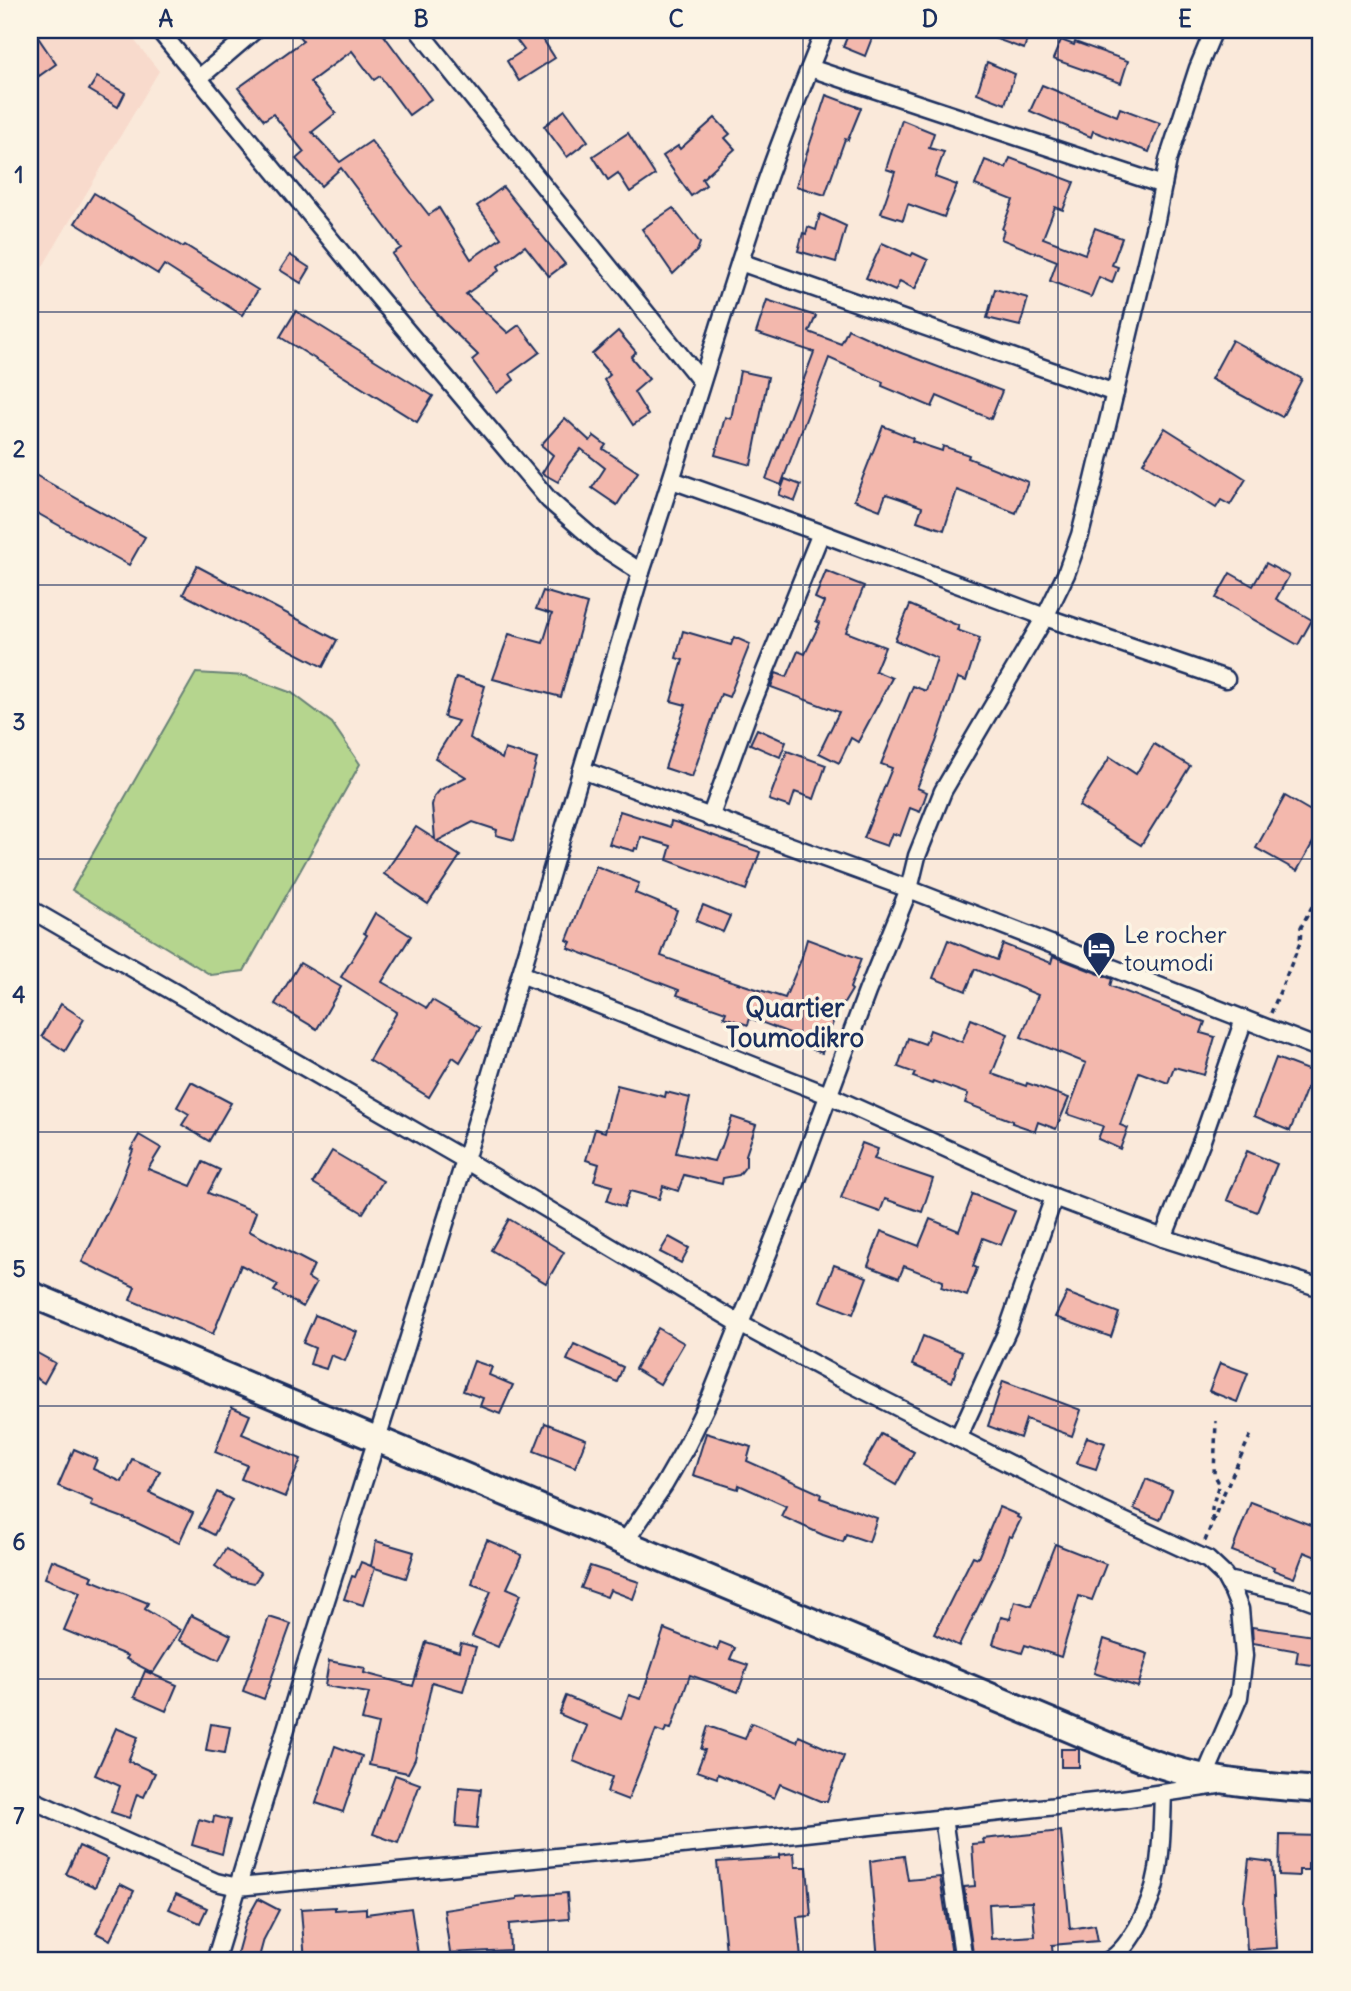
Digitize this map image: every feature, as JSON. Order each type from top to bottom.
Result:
[{"type":"main road","points":[[30,1294],[1050,1721],[1185,1773],[1231,1783],[1321,1790]]},
{"type":"street","points":[[159,30],[549,500],[604,548],[641,572]]},
{"type":"street","points":[[200,78],[255,30]]},
{"type":"street","points":[[418,30],[701,381]]},
{"type":"street","points":[[215,1961],[465,1160],[701,381],[760,200],[825,30]]},
{"type":"street","points":[[624,1543],[651,1505],[687,1445],[711,1396],[909,888],[925,833],[943,791],[1045,617],[1066,573],[1080,535],[1115,393],[1168,159],[1214,30]]},
{"type":"street","points":[[810,68],[1163,185]]},
{"type":"street","points":[[740,262],[1115,393]]},
{"type":"street","points":[[672,480],[1045,617],[1226,679]]},
{"type":"street","points":[[710,818],[749,711],[821,533]]},
{"type":"street","points":[[582,770],[909,888],[1321,1049]]},
{"type":"street","points":[[30,909],[465,1160],[740,1324],[836,1376],[1098,1509],[1208,1560],[1227,1580],[1240,1609],[1244,1656],[1239,1697],[1205,1776]]},
{"type":"street","points":[[521,974],[828,1095],[1054,1197],[1163,1238],[1321,1288]]},
{"type":"street","points":[[1163,1238],[1202,1140],[1244,1019]]},
{"type":"street","points":[[958,1438],[1009,1329],[1054,1197]]},
{"type":"street","points":[[1227,1580],[1294,1594],[1321,1604]]},
{"type":"street","points":[[30,1799],[216,1882],[238,1887],[943,1818],[1163,1794],[1231,1783]]},
{"type":"street","points":[[1108,1961],[1129,1942],[1149,1908],[1160,1870],[1163,1794]]},
{"type":"street","points":[[943,1818],[964,1961]]},
{"type":"path","points":[[1266,1028],[1300,943],[1301,927],[1321,890]]},
{"type":"path","points":[[1212,1523],[1212,1508],[1219,1483],[1214,1474],[1216,1421]]},
{"type":"path","points":[[1208,1560],[1205,1539],[1252,1432]]},
{"type":"shaded area","points":[[30,30],[126,30],[159,71],[30,288]]},
{"type":"green space","points":[[196,673],[246,676],[292,693],[332,723],[360,764],[244,971],[211,975],[72,890]]},
{"type":"building","points":[[30,30],[33,30],[56,64],[39,76],[30,63]]},
{"type":"building","points":[[294,30],[380,30],[431,99],[409,115],[380,76],[374,80],[352,51],[310,82],[336,113],[312,132],[340,162],[371,141],[429,215],[439,208],[471,259],[501,238],[477,206],[503,187],[565,264],[549,276],[525,246],[498,266],[500,270],[466,294],[508,333],[519,325],[540,352],[510,374],[514,380],[497,393],[472,360],[478,355],[418,292],[392,254],[401,248],[341,168],[321,186],[296,159],[304,152],[273,114],[264,120],[238,88],[303,41]]},
{"type":"building","points":[[509,30],[537,30],[555,58],[519,81],[507,61],[524,50]]},
{"type":"building","points":[[850,30],[875,30],[865,56],[843,47]]},
{"type":"building","points":[[1030,30],[1024,49],[977,32]]},
{"type":"building","points":[[1061,40],[1074,45],[1075,42],[1128,61],[1121,83],[1053,59]]},
{"type":"building","points":[[987,62],[1015,74],[1005,104],[977,93]]},
{"type":"building","points":[[97,77],[125,93],[118,107],[89,90]]},
{"type":"building","points":[[1042,85],[1117,116],[1120,108],[1160,123],[1149,152],[1093,131],[1091,137],[1030,111]]},
{"type":"building","points":[[826,95],[861,108],[848,140],[845,139],[825,195],[796,186]]},
{"type":"building","points":[[565,110],[588,141],[567,157],[544,126]]},
{"type":"building","points":[[715,118],[730,134],[725,138],[735,149],[702,179],[706,185],[691,196],[663,156],[678,146],[680,149]]},
{"type":"building","points":[[902,120],[934,133],[929,148],[944,152],[935,177],[957,185],[944,217],[908,204],[903,220],[881,213],[895,172],[886,169]]},
{"type":"building","points":[[628,133],[655,175],[630,192],[618,173],[608,180],[593,156]]},
{"type":"building","points":[[1010,158],[1074,182],[1063,210],[1055,207],[1043,238],[1085,254],[1095,228],[1122,238],[1112,265],[1118,267],[1112,283],[1099,277],[1091,297],[1050,281],[1057,261],[1001,239],[1013,200],[975,185],[985,160],[1006,168]]},
{"type":"building","points":[[94,193],[258,290],[242,315],[164,265],[158,274],[75,223]]},
{"type":"building","points":[[673,208],[700,243],[697,251],[673,274],[642,229]]},
{"type":"building","points":[[820,214],[846,226],[836,262],[798,251],[803,233],[806,234],[808,227],[816,230]]},
{"type":"building","points":[[882,243],[911,256],[913,253],[928,260],[915,289],[900,281],[895,291],[866,278]]},
{"type":"building","points":[[290,255],[310,268],[301,283],[280,270]]},
{"type":"building","points":[[995,289],[1028,298],[1020,326],[987,318]]},
{"type":"building","points":[[767,300],[816,316],[809,332],[841,344],[848,329],[896,351],[1002,391],[991,419],[937,396],[932,407],[882,386],[883,382],[829,358],[781,485],[766,479],[814,352],[756,333]]},
{"type":"building","points":[[296,311],[433,396],[417,422],[280,337]]},
{"type":"building","points":[[618,331],[636,352],[631,357],[649,379],[634,392],[648,415],[633,425],[604,380],[610,375],[592,354]]},
{"type":"building","points":[[1232,340],[1302,379],[1282,417],[1211,379]]},
{"type":"building","points":[[740,371],[768,377],[751,465],[715,455],[725,417],[731,419]]},
{"type":"building","points":[[565,418],[590,441],[594,436],[606,445],[603,449],[638,472],[617,505],[592,488],[605,468],[581,449],[558,482],[542,473],[553,455],[541,445]]},
{"type":"building","points":[[883,426],[913,438],[912,441],[942,451],[943,446],[969,455],[968,458],[1028,482],[1016,513],[957,490],[944,530],[917,521],[922,507],[886,494],[880,510],[854,500]]},
{"type":"building","points":[[1165,428],[1246,479],[1230,505],[1221,500],[1216,508],[1143,463]]},
{"type":"building","points":[[30,472],[145,537],[129,565],[30,509]]},
{"type":"building","points":[[785,479],[801,485],[795,501],[779,495]]},
{"type":"building","points":[[1266,563],[1289,576],[1276,599],[1312,620],[1298,645],[1216,598],[1230,573],[1253,586]]},
{"type":"building","points":[[197,566],[337,640],[323,667],[183,594]]},
{"type":"building","points":[[826,571],[864,586],[846,632],[885,647],[875,671],[892,678],[858,742],[851,738],[839,763],[819,753],[839,712],[771,687],[776,673],[787,677],[798,651],[805,654],[820,623],[816,621],[824,602],[815,598]]},
{"type":"building","points":[[543,591],[587,604],[561,697],[493,679],[509,634],[543,643],[552,614],[536,609]]},
{"type":"building","points":[[910,605],[959,626],[957,630],[980,638],[966,681],[958,678],[917,788],[927,792],[920,812],[910,808],[900,836],[892,833],[887,846],[864,838],[892,768],[881,764],[913,686],[926,691],[937,658],[895,640]]},
{"type":"building","points":[[683,631],[731,645],[734,637],[750,644],[729,697],[721,694],[692,777],[665,768],[686,705],[671,701],[683,660],[676,658]]},
{"type":"building","points":[[456,677],[485,686],[470,738],[502,759],[505,749],[537,759],[514,840],[496,835],[497,830],[473,822],[437,841],[460,856],[428,904],[384,874],[416,827],[435,839],[432,805],[434,797],[440,790],[466,777],[435,758],[458,721],[444,717]]},
{"type":"building","points":[[757,729],[786,742],[780,757],[750,744]]},
{"type":"building","points":[[1154,744],[1190,766],[1141,845],[1079,806],[1110,757],[1136,774]]},
{"type":"building","points":[[787,751],[826,765],[814,799],[795,792],[790,807],[769,800]]},
{"type":"building","points":[[1285,796],[1321,817],[1321,828],[1297,871],[1256,848]]},
{"type":"building","points":[[620,811],[670,827],[671,821],[678,823],[760,852],[746,890],[667,860],[671,846],[641,837],[638,849],[635,848],[634,851],[609,844]]},
{"type":"building","points":[[596,866],[639,883],[635,893],[677,910],[661,956],[719,977],[785,998],[807,939],[861,959],[850,988],[852,990],[843,1005],[840,1003],[822,1053],[792,1042],[795,1035],[750,1018],[748,1025],[724,1017],[726,1012],[677,995],[679,990],[568,948],[571,942],[567,940]]},
{"type":"building","points":[[703,905],[730,916],[723,932],[696,921]]},
{"type":"building","points":[[375,913],[411,936],[382,982],[427,1008],[432,1000],[480,1028],[460,1062],[453,1057],[429,1097],[369,1060],[397,1012],[341,977],[367,935],[364,933]]},
{"type":"building","points":[[948,940],[997,960],[1003,944],[1051,963],[1053,956],[1112,979],[1110,986],[1205,1022],[1201,1033],[1215,1037],[1204,1075],[1174,1067],[1168,1083],[1139,1072],[1120,1125],[1128,1128],[1120,1149],[1098,1139],[1103,1126],[1067,1114],[1086,1063],[1021,1037],[1038,995],[975,969],[966,991],[933,978]]},
{"type":"building","points":[[300,963],[341,987],[317,1029],[275,1004]]},
{"type":"building","points":[[61,1004],[84,1019],[65,1051],[42,1036]]},
{"type":"building","points":[[971,1019],[1008,1034],[992,1074],[1069,1098],[1056,1129],[1038,1122],[1035,1131],[1012,1123],[1013,1121],[965,1103],[968,1094],[913,1077],[915,1073],[898,1067],[908,1038],[925,1044],[930,1030],[962,1042]]},
{"type":"building","points":[[1276,1058],[1313,1072],[1290,1131],[1254,1116]]},
{"type":"building","points":[[191,1082],[231,1103],[209,1141],[182,1125],[189,1114],[177,1107]]},
{"type":"building","points":[[617,1085],[665,1097],[666,1092],[690,1098],[676,1153],[714,1161],[732,1117],[756,1125],[746,1155],[746,1166],[739,1175],[723,1178],[722,1184],[684,1175],[678,1191],[663,1186],[659,1199],[630,1191],[624,1207],[607,1201],[612,1186],[594,1181],[599,1164],[586,1160],[595,1129],[605,1132]]},
{"type":"building","points":[[139,1135],[161,1148],[148,1169],[191,1186],[203,1162],[220,1170],[208,1193],[256,1212],[249,1231],[314,1265],[308,1278],[316,1283],[303,1307],[274,1291],[278,1285],[241,1265],[213,1334],[130,1300],[135,1287],[82,1262],[116,1194],[133,1150],[131,1149]]},
{"type":"building","points":[[862,1143],[878,1149],[874,1159],[933,1179],[922,1212],[885,1199],[880,1212],[841,1198]]},
{"type":"building","points":[[332,1151],[383,1181],[363,1213],[313,1183]]},
{"type":"building","points":[[1247,1151],[1277,1164],[1257,1212],[1227,1200]]},
{"type":"building","points":[[973,1194],[1015,1211],[1001,1245],[983,1238],[973,1266],[977,1268],[967,1296],[941,1287],[943,1281],[904,1266],[899,1278],[868,1266],[881,1231],[919,1246],[930,1219],[959,1231]]},
{"type":"building","points":[[509,1219],[564,1252],[546,1283],[491,1250]]},
{"type":"building","points":[[669,1237],[689,1248],[681,1263],[660,1252]]},
{"type":"building","points":[[834,1265],[867,1277],[853,1314],[820,1301]]},
{"type":"building","points":[[1067,1293],[1119,1313],[1111,1337],[1055,1317]]},
{"type":"building","points":[[315,1315],[357,1332],[345,1361],[331,1355],[326,1369],[310,1364],[315,1348],[303,1343]]},
{"type":"building","points":[[658,1328],[684,1343],[660,1384],[635,1369]]},
{"type":"building","points":[[923,1336],[962,1352],[952,1382],[912,1365]]},
{"type":"building","points":[[574,1344],[623,1367],[617,1382],[567,1360]]},
{"type":"building","points":[[30,1349],[55,1363],[44,1383],[30,1374]]},
{"type":"building","points":[[474,1361],[492,1367],[489,1375],[513,1385],[500,1414],[480,1406],[483,1398],[463,1391]]},
{"type":"building","points":[[1220,1363],[1248,1373],[1237,1402],[1209,1391]]},
{"type":"building","points":[[1003,1381],[1081,1410],[1072,1436],[1026,1419],[1020,1438],[988,1426]]},
{"type":"building","points":[[232,1407],[250,1415],[242,1434],[301,1459],[285,1497],[241,1479],[247,1465],[215,1452]]},
{"type":"building","points":[[545,1423],[586,1439],[575,1467],[534,1451]]},
{"type":"building","points":[[706,1433],[751,1447],[747,1461],[821,1494],[820,1498],[877,1518],[869,1542],[846,1534],[843,1542],[823,1535],[781,1516],[786,1506],[739,1485],[738,1489],[693,1475]]},
{"type":"building","points":[[881,1434],[914,1452],[896,1485],[863,1466]]},
{"type":"building","points":[[1087,1437],[1105,1443],[1096,1469],[1077,1463]]},
{"type":"building","points":[[74,1449],[97,1459],[93,1469],[122,1482],[132,1459],[160,1471],[150,1493],[193,1513],[179,1543],[137,1523],[91,1506],[93,1501],[58,1486]]},
{"type":"building","points":[[1146,1479],[1172,1490],[1160,1520],[1134,1509]]},
{"type":"building","points":[[217,1492],[232,1500],[214,1535],[199,1527]]},
{"type":"building","points":[[1251,1502],[1321,1529],[1321,1559],[1304,1552],[1294,1578],[1232,1551]]},
{"type":"building","points":[[999,1507],[1021,1519],[1012,1537],[1009,1536],[997,1568],[959,1646],[934,1634],[973,1556],[978,1558]]},
{"type":"building","points":[[487,1540],[522,1555],[507,1588],[521,1594],[498,1647],[472,1636],[491,1591],[472,1584]]},
{"type":"building","points":[[376,1541],[414,1552],[406,1578],[372,1567],[375,1568],[363,1605],[344,1599],[352,1576],[355,1577],[361,1562],[371,1566]]},
{"type":"building","points":[[1055,1544],[1106,1564],[1092,1600],[1079,1596],[1061,1657],[1025,1645],[1022,1653],[993,1644],[1001,1617],[1010,1619],[1015,1601],[1031,1606]]},
{"type":"building","points":[[226,1549],[261,1573],[254,1583],[232,1578],[215,1566]]},
{"type":"building","points":[[52,1560],[93,1576],[91,1580],[148,1603],[145,1609],[180,1630],[153,1673],[126,1659],[128,1656],[64,1630],[80,1592],[45,1578]]},
{"type":"building","points":[[590,1566],[639,1582],[633,1599],[610,1590],[607,1597],[581,1588]]},
{"type":"building","points":[[191,1615],[231,1635],[219,1660],[179,1640]]},
{"type":"building","points":[[269,1617],[291,1624],[264,1699],[243,1691]]},
{"type":"building","points":[[1252,1627],[1321,1637],[1321,1666],[1296,1663],[1298,1651],[1253,1643]]},
{"type":"building","points":[[664,1629],[717,1650],[720,1642],[735,1648],[730,1659],[748,1665],[738,1692],[690,1675],[671,1729],[666,1728],[664,1733],[656,1730],[628,1800],[607,1792],[612,1777],[573,1761],[587,1726],[559,1714],[566,1696],[621,1719],[629,1695],[641,1699]]},
{"type":"building","points":[[1104,1639],[1148,1654],[1138,1687],[1094,1673]]},
{"type":"building","points":[[426,1642],[459,1652],[461,1643],[476,1647],[463,1691],[432,1682],[415,1759],[408,1773],[369,1765],[378,1724],[362,1720],[369,1693],[325,1686],[329,1661],[365,1668],[364,1673],[413,1686]]},
{"type":"building","points":[[145,1671],[177,1685],[166,1711],[134,1697]]},
{"type":"building","points":[[751,1723],[797,1742],[799,1736],[844,1756],[827,1801],[820,1801],[780,1784],[774,1798],[718,1774],[717,1778],[697,1771],[705,1750],[701,1749],[708,1726],[745,1739]]},
{"type":"building","points":[[211,1724],[230,1727],[225,1753],[206,1750]]},
{"type":"building","points":[[116,1728],[138,1737],[128,1761],[155,1773],[144,1797],[137,1794],[129,1818],[111,1812],[120,1786],[95,1775]]},
{"type":"building","points":[[335,1746],[362,1756],[343,1812],[316,1803]]},
{"type":"building","points":[[1061,1749],[1079,1749],[1079,1767],[1061,1767]]},
{"type":"building","points":[[395,1775],[420,1784],[398,1843],[373,1834]]},
{"type":"building","points":[[459,1787],[481,1789],[477,1828],[456,1826]]},
{"type":"building","points":[[214,1816],[230,1820],[222,1854],[192,1845],[199,1819],[213,1823]]},
{"type":"building","points":[[1061,1831],[1070,1929],[1095,1925],[1098,1941],[1052,1945],[1053,1958],[974,1961],[964,1887],[975,1886],[972,1844],[984,1843],[983,1839]],"holes":[[[1032,1902],[1035,1936],[991,1939],[989,1904]]]},
{"type":"building","points":[[1280,1835],[1321,1836],[1321,1863],[1308,1863],[1308,1870],[1299,1870],[1299,1876],[1279,1875]]},
{"type":"building","points":[[79,1846],[108,1859],[95,1887],[66,1874]]},
{"type":"building","points":[[794,1853],[795,1867],[807,1867],[811,1916],[797,1917],[801,1959],[727,1961],[717,1862],[779,1858],[779,1855]]},
{"type":"building","points":[[904,1856],[908,1880],[940,1877],[953,1961],[878,1961],[870,1861]]},
{"type":"building","points":[[1249,1859],[1272,1862],[1277,1948],[1247,1950],[1244,1901]]},
{"type":"building","points":[[120,1884],[134,1891],[110,1940],[96,1933]]},
{"type":"building","points":[[567,1893],[569,1919],[509,1924],[510,1950],[450,1953],[444,1910],[517,1897]]},
{"type":"building","points":[[176,1894],[207,1908],[200,1923],[169,1909]]},
{"type":"building","points":[[258,1899],[279,1910],[264,1939],[258,1961],[235,1961],[246,1921]]},
{"type":"building","points":[[335,1907],[335,1910],[366,1908],[366,1914],[411,1908],[419,1961],[305,1961],[301,1909]]},
{"type":"place","name":"Le rocher toumodi","points":[[1099,978]]},
{"type":"district","name":"Quartier Toumodikro","points":[[795,1022]]}]
